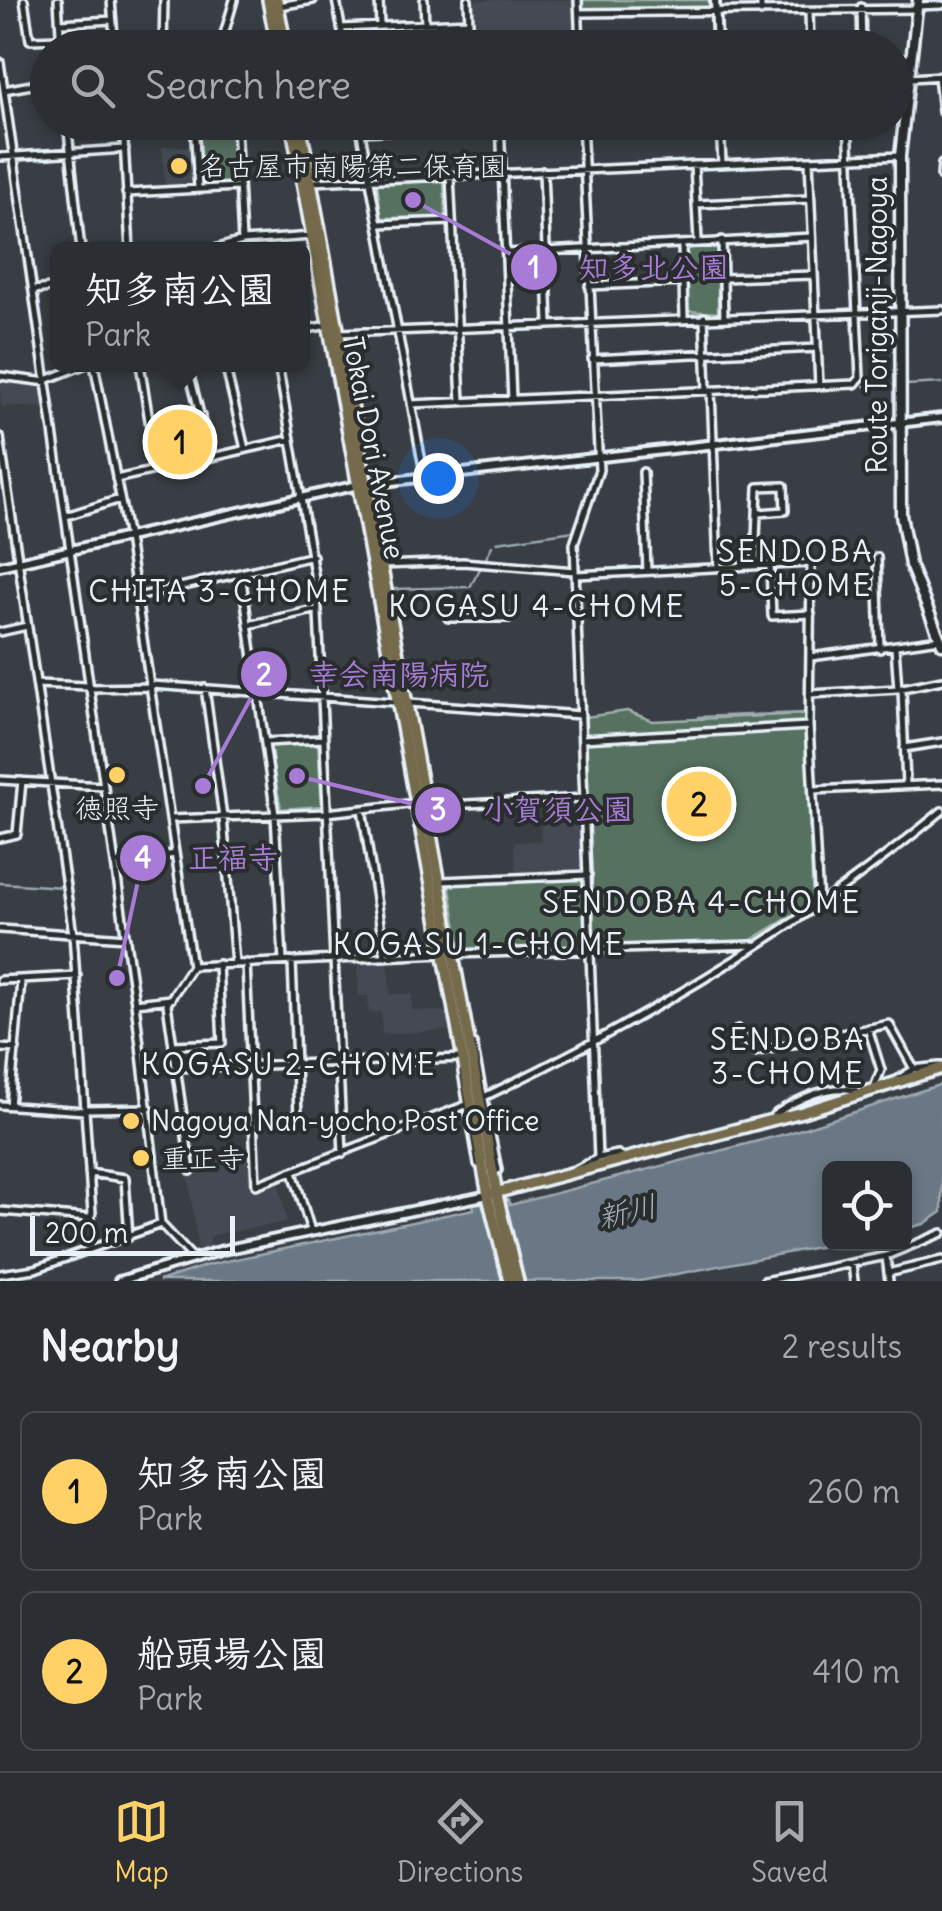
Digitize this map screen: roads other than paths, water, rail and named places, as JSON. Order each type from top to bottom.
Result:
[{"type":"main road","points":[[268,0],[274,30]]},
{"type":"main road","points":[[278,3],[283,30]]},
{"type":"main road","name":"Route Toriganji-Nagoya","points":[[912,49],[917,5]]},
{"type":"main road","name":"Tokai Dori Avenue","points":[[295,140],[328,325],[381,565],[402,703]]},
{"type":"main road","name":"Tokai Dori Avenue","points":[[303,140],[464,1058],[493,1197]]},
{"type":"main road","name":"Route Toriganji-Nagoya","points":[[902,140],[900,422],[905,546],[938,624],[941,641]]},
{"type":"main road","name":"Tokai Dori Avenue","points":[[421,805],[440,882],[448,954],[467,1032],[493,1197]]},
{"type":"main road","points":[[493,1197],[775,1120],[942,1068]]},
{"type":"main road","points":[[493,1197],[508,1281]]},
{"type":"main road","points":[[493,1197],[518,1281]]},
{"type":"street","points":[[24,0],[30,40]]},
{"type":"street","points":[[58,0],[60,30]]},
{"type":"street","points":[[111,0],[113,30]]},
{"type":"street","points":[[163,30],[164,0]]},
{"type":"street","points":[[225,30],[234,0]]},
{"type":"street","points":[[278,3],[313,0]]},
{"type":"street","points":[[336,0],[341,28],[469,22]]},
{"type":"street","points":[[380,0],[380,26]]},
{"type":"street","points":[[424,0],[425,24]]},
{"type":"street","points":[[468,0],[469,30]]},
{"type":"street","points":[[578,0],[579,30]]},
{"type":"street","points":[[715,0],[716,30]]},
{"type":"street","points":[[761,0],[761,12]]},
{"type":"street","points":[[836,0],[836,8]]},
{"type":"street","points":[[579,13],[716,14],[865,4],[942,5]]},
{"type":"street","points":[[863,30],[865,4]]},
{"type":"street","points":[[809,10],[810,30]]},
{"type":"street","points":[[60,23],[112,20]]},
{"type":"street","points":[[0,62],[135,1002],[161,1224],[193,1258]]},
{"type":"street","points":[[912,78],[940,76],[942,112]]},
{"type":"street","points":[[4,90],[30,85]]},
{"type":"street","points":[[68,140],[80,242]]},
{"type":"street","points":[[124,140],[129,242]]},
{"type":"street","points":[[195,140],[198,188]]},
{"type":"street","points":[[237,140],[242,240]]},
{"type":"street","points":[[362,140],[425,478]]},
{"type":"street","points":[[501,140],[512,399]]},
{"type":"street","points":[[583,140],[599,470],[574,544],[598,1158]]},
{"type":"street","points":[[721,140],[722,163]]},
{"type":"street","points":[[411,404],[855,384],[860,378],[849,140]]},
{"type":"street","points":[[0,157],[125,149]]},
{"type":"street","points":[[311,182],[900,156]]},
{"type":"street","points":[[808,160],[819,386]]},
{"type":"street","points":[[694,164],[698,241]]},
{"type":"street","points":[[941,177],[942,164]]},
{"type":"street","points":[[543,171],[549,324]]},
{"type":"street","points":[[450,176],[460,401]]},
{"type":"street","points":[[126,193],[239,187]]},
{"type":"street","points":[[696,204],[810,199]]},
{"type":"street","points":[[378,224],[452,221]]},
{"type":"street","points":[[236,242],[312,236]]},
{"type":"street","points":[[506,253],[812,237]]},
{"type":"street","points":[[722,240],[724,316]]},
{"type":"street","points":[[682,246],[684,318]]},
{"type":"street","points":[[723,278],[814,275]]},
{"type":"street","points":[[589,286],[683,282]]},
{"type":"street","points":[[34,290],[50,288]]},
{"type":"street","points":[[339,333],[900,308],[942,310]]},
{"type":"street","points":[[704,318],[718,568]]},
{"type":"street","points":[[310,328],[328,325]]},
{"type":"street","points":[[592,358],[817,348]]},
{"type":"street","points":[[0,376],[47,381],[70,372]]},
{"type":"street","points":[[93,372],[128,538],[192,966],[167,1004],[191,1171]]},
{"type":"street","points":[[141,372],[156,470]]},
{"type":"street","points":[[192,372],[211,457]]},
{"type":"street","points":[[227,372],[246,450]]},
{"type":"street","points":[[279,372],[313,556],[318,610],[344,1153]]},
{"type":"street","points":[[150,429],[201,416]]},
{"type":"street","points":[[0,566],[362,485],[942,418]]},
{"type":"street","points":[[0,438],[78,976],[90,1218],[0,1211]]},
{"type":"street","points":[[116,479],[292,439]]},
{"type":"street","points":[[642,472],[647,571]]},
{"type":"street","points":[[755,566],[758,487],[784,486],[785,511],[758,513]]},
{"type":"street","points":[[66,516],[120,499]]},
{"type":"street","points":[[137,597],[313,556]]},
{"type":"street","points":[[877,557],[880,650]]},
{"type":"street","points":[[381,565],[463,562],[575,573],[811,563],[809,726],[819,904]]},
{"type":"street","points":[[770,565],[772,616],[812,614]]},
{"type":"street","points":[[241,573],[276,814],[283,962]]},
{"type":"street","points":[[248,625],[318,610]]},
{"type":"street","points":[[448,618],[509,618]]},
{"type":"street","points":[[0,632],[27,626]]},
{"type":"street","points":[[811,657],[941,641]]},
{"type":"street","points":[[896,647],[906,786]]},
{"type":"street","points":[[810,694],[900,689],[942,680]]},
{"type":"street","points":[[36,684],[258,690],[581,716]]},
{"type":"street","points":[[205,688],[223,817],[235,964]]},
{"type":"street","points":[[582,740],[809,726]]},
{"type":"street","points":[[265,742],[323,739]]},
{"type":"street","points":[[904,748],[942,742]]},
{"type":"street","points":[[0,780],[104,786]]},
{"type":"street","points":[[0,838],[17,834],[22,781]]},
{"type":"street","points":[[813,790],[942,784]]},
{"type":"street","points":[[169,819],[585,798]]},
{"type":"street","points":[[362,809],[385,956]]},
{"type":"street","points":[[486,1096],[595,1044],[754,946],[819,904],[942,811]]},
{"type":"street","points":[[115,864],[174,854]]},
{"type":"street","points":[[440,882],[588,875]]},
{"type":"street","points":[[0,929],[126,938]]},
{"type":"street","points":[[192,966],[385,956],[754,946]]},
{"type":"street","points":[[292,961],[298,1116]]},
{"type":"street","points":[[246,963],[256,1186],[466,1105]]},
{"type":"street","points":[[172,1045],[222,1043],[218,964]]},
{"type":"street","points":[[0,980],[21,981],[50,974],[78,976]]},
{"type":"street","points":[[10,1106],[21,981]]},
{"type":"street","points":[[135,1002],[171,999]]},
{"type":"street","points":[[738,1029],[754,1052],[890,1024],[914,1069]]},
{"type":"street","points":[[867,1092],[881,1070],[868,1028]]},
{"type":"street","points":[[467,1032],[486,1096],[498,1170]]},
{"type":"street","points":[[0,1048],[16,1049]]},
{"type":"street","points":[[176,1068],[464,1058],[461,1077],[481,1174]]},
{"type":"street","points":[[890,1084],[896,1076],[914,1069],[936,1064],[942,1068]]},
{"type":"street","points":[[0,1105],[85,1110],[149,1108]]},
{"type":"street","points":[[570,1175],[579,1165],[598,1158],[618,1154],[627,1160]]},
{"type":"street","points":[[292,1172],[311,1232]]},
{"type":"street","points":[[89,1173],[124,1178],[129,1236]]},
{"type":"street","points":[[119,1281],[193,1258],[493,1197]]},
{"type":"street","points":[[0,1274],[35,1269],[161,1224]]},
{"type":"street","points":[[764,1281],[886,1256],[942,1232]]},
{"type":"street","points":[[886,1256],[889,1281]]},
{"type":"street","points":[[888,1272],[942,1260]]},
{"type":"street","points":[[852,1264],[854,1281]]},
{"type":"street","points":[[816,1271],[817,1281]]},
{"type":"water","name":"新川","points":[[942,1084],[942,1212],[912,1227],[912,1161],[822,1161],[822,1246],[640,1281],[159,1281],[208,1265],[474,1209],[473,1204],[508,1200],[510,1205],[789,1133]]},
{"type":"waterway","points":[[906,385],[942,383]]},
{"type":"waterway","points":[[864,386],[891,385]]},
{"type":"waterway","points":[[497,542],[574,531]]},
{"type":"waterway","points":[[485,560],[492,546]]},
{"type":"waterway","points":[[395,589],[470,587],[480,569]]},
{"type":"waterway","points":[[698,717],[805,713]]},
{"type":"waterway","points":[[0,883],[63,887]]},
{"type":"place","name":"名古屋市南陽第二保育園","points":[[179,166]]},
{"type":"place","name":"知多北公園","points":[[413,200]]},
{"type":"place","name":"知多南公園","points":[[180,442]]},
{"type":"place","name":"徳照寺","points":[[117,775]]},
{"type":"place","name":"小賀須公園","points":[[297,776]]},
{"type":"place","name":"幸会南陽病院","points":[[203,786]]},
{"type":"place","name":"船頭場公園","points":[[699,804]]},
{"type":"place","name":"正福寺","points":[[117,978]]},
{"type":"place","name":"Nagoya Nan-yocho Post Office","points":[[131,1121]]},
{"type":"place","name":"重正寺","points":[[141,1158]]},
{"type":"district","name":"SENDOBA 5-CHOME","points":[[796,568]]},
{"type":"district","name":"CHITA 3-CHOME","points":[[220,591]]},
{"type":"district","name":"KOGASU 4-CHOME","points":[[537,606]]},
{"type":"district","name":"SENDOBA 4-CHOME","points":[[702,902]]},
{"type":"district","name":"KOGASU 1-CHOME","points":[[479,944]]},
{"type":"district","name":"SENDOBA 3-CHOME","points":[[788,1056]]},
{"type":"district","name":"KOGASU 2-CHOME","points":[[289,1064]]}]
